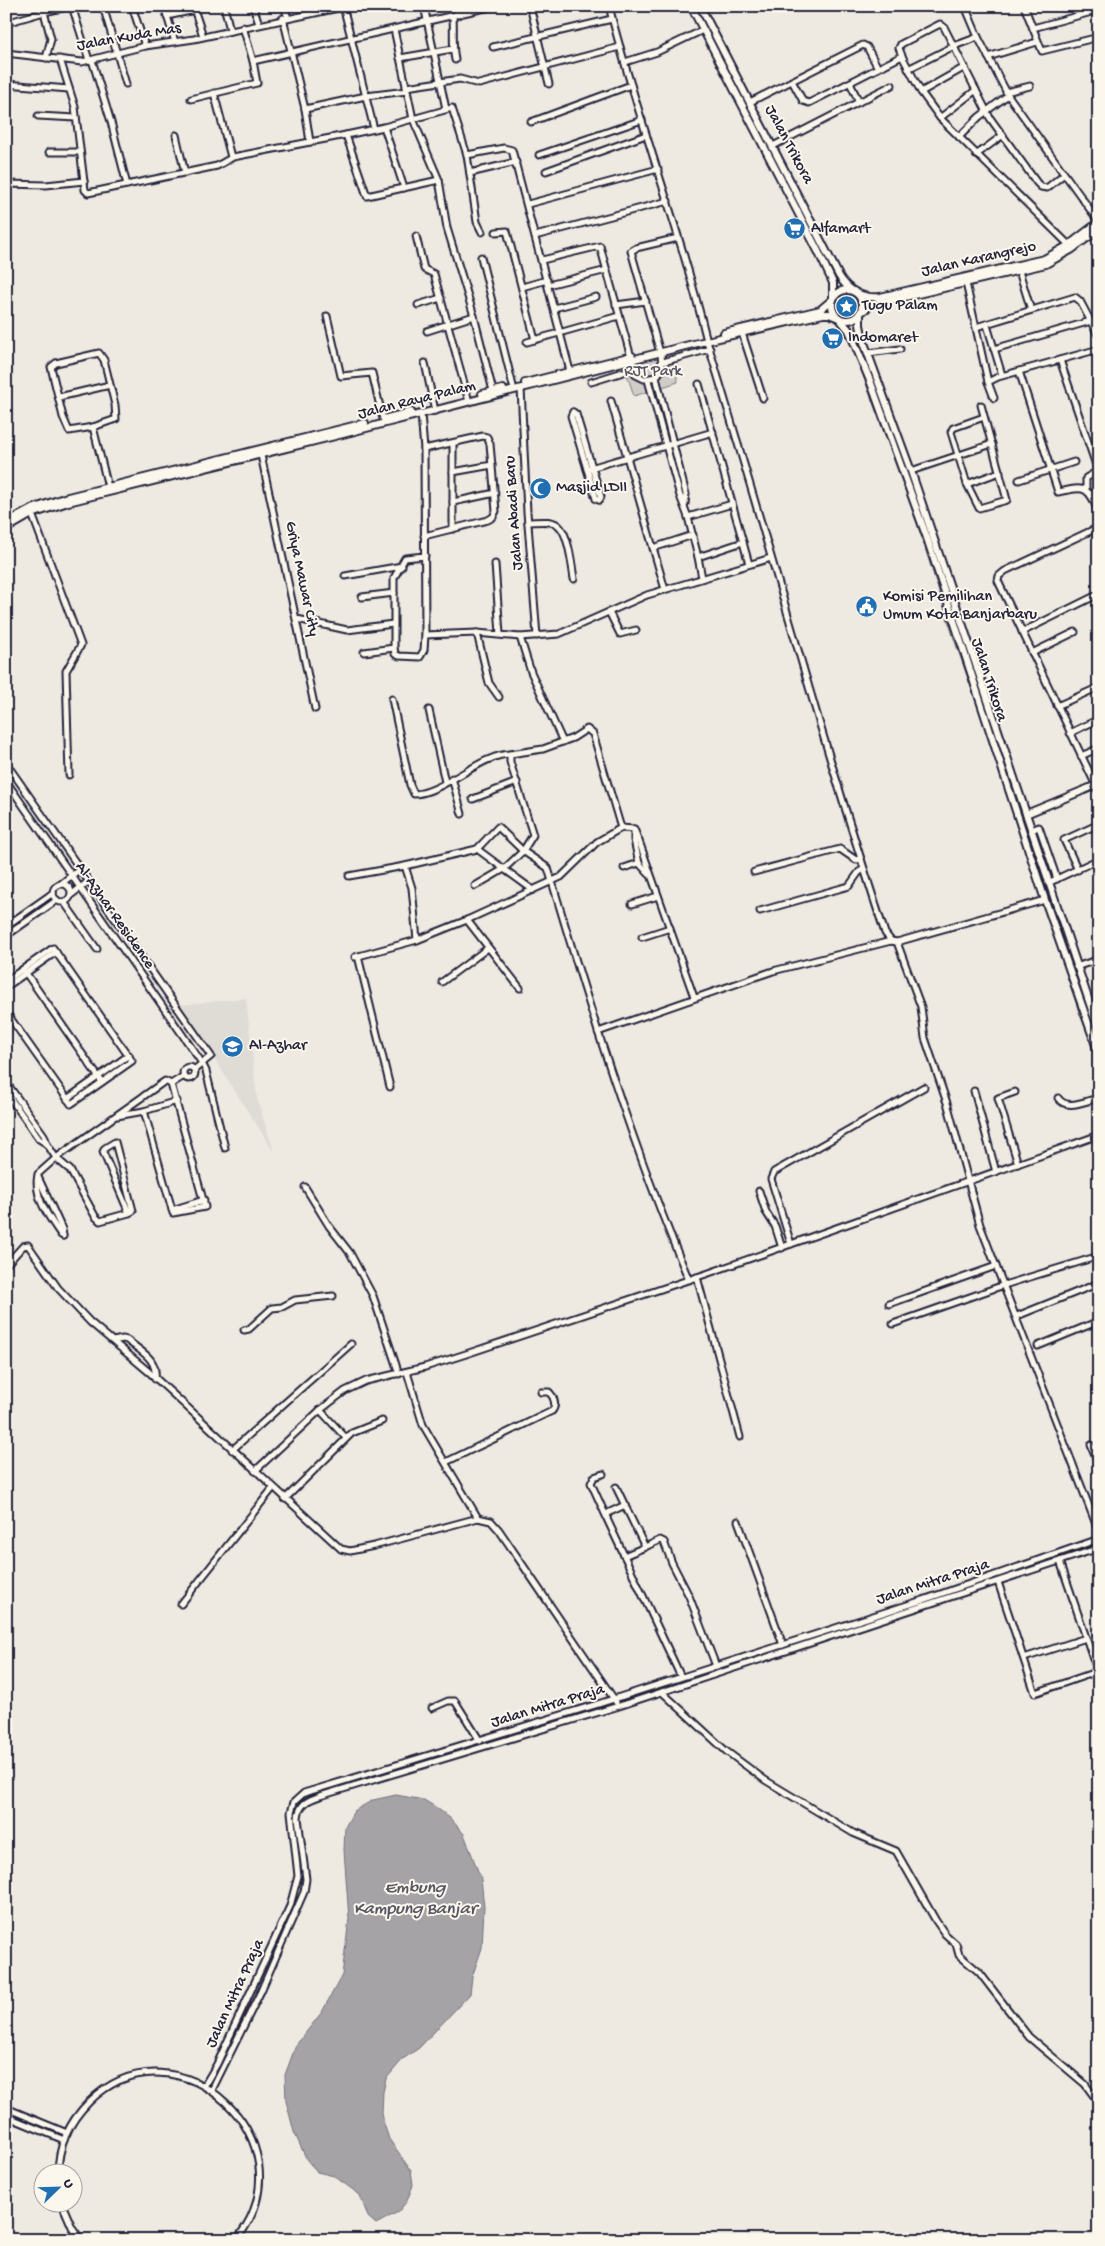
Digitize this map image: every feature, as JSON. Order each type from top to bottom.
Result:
[{"type":"main road","name":"Jalan Trikora","points":[[691,6],[818,250],[833,283],[833,299]]},
{"type":"main road","name":"Jalan Trikora","points":[[702,7],[842,281],[856,293]]},
{"type":"main road","name":"Jalan Karangrejo","points":[[856,293],[866,297],[880,297],[1044,259],[1069,245],[1099,222]]},
{"type":"main road","name":"Jalan Karangrejo","points":[[860,313],[871,305],[1019,271],[1055,260],[1099,229]]},
{"type":"main road","points":[[843,290],[856,293],[862,304],[860,313],[848,320],[839,318],[833,312],[833,299],[843,290]]},
{"type":"main road","name":"Jalan Raya Palam","points":[[6,529],[32,514],[68,502],[261,455],[401,417],[813,313],[826,307],[833,299]]},
{"type":"main road","name":"Jalan Trikora","points":[[860,313],[861,332],[911,471],[1099,1031]]},
{"type":"main road","name":"Jalan Raya Palam","points":[[706,339],[742,334],[823,314],[839,318]]},
{"type":"main road","name":"Jalan Trikora","points":[[839,318],[852,335],[927,538],[1045,900],[1099,1054]]},
{"type":"main road","name":"Jalan Raya Palam","points":[[6,524],[42,505],[108,487],[382,419],[421,414],[493,391],[570,371],[630,359]]},
{"type":"main road","points":[[970,670],[977,667]]},
{"type":"main road","points":[[1026,814],[1097,785]]},
{"type":"main road","points":[[1048,909],[1056,907]]},
{"type":"street","points":[[8,6],[6,22],[72,6],[111,122],[127,185]]},
{"type":"street","points":[[103,6],[126,84]]},
{"type":"street","points":[[132,6],[145,46]]},
{"type":"street","points":[[164,6],[175,42]]},
{"type":"street","points":[[224,6],[230,30]]},
{"type":"street","points":[[253,6],[259,24]]},
{"type":"street","points":[[284,6],[290,52],[305,109],[310,142]]},
{"type":"street","points":[[343,6],[374,129]]},
{"type":"street","name":"Jalan Kuda Mas","points":[[6,53],[79,62],[145,46],[175,42],[259,24],[315,9],[343,6]]},
{"type":"street","points":[[424,6],[446,109]]},
{"type":"street","points":[[455,6],[452,49],[455,60]]},
{"type":"street","points":[[253,61],[494,6]]},
{"type":"street","points":[[530,6],[549,84]]},
{"type":"street","points":[[609,6],[864,869],[885,933],[891,941]]},
{"type":"street","points":[[965,6],[978,37],[1007,94],[1099,222]]},
{"type":"street","points":[[1024,6],[1041,50],[1046,51],[1099,37]]},
{"type":"street","points":[[167,16],[194,8],[203,36]]},
{"type":"street","points":[[1033,28],[1099,11]]},
{"type":"street","points":[[44,12],[51,39],[46,58]]},
{"type":"street","points":[[494,47],[612,19]]},
{"type":"street","points":[[1064,174],[1047,188],[1041,187],[986,111],[944,27],[937,24],[901,44],[899,48],[908,69],[921,92],[940,118],[1069,245]]},
{"type":"street","points":[[191,98],[257,83],[243,27]]},
{"type":"street","points":[[394,29],[413,119],[439,180],[446,228],[474,316],[493,391]]},
{"type":"street","points":[[625,62],[657,52],[703,30]]},
{"type":"street","points":[[908,69],[954,46],[978,37]]},
{"type":"street","points":[[988,57],[1037,42]]},
{"type":"street","points":[[750,102],[864,46],[867,47],[878,68]]},
{"type":"street","points":[[305,109],[460,79],[476,84],[545,68],[620,47]]},
{"type":"street","points":[[400,58],[452,49]]},
{"type":"street","points":[[792,81],[803,101],[807,103],[902,56]]},
{"type":"street","points":[[60,60],[76,118],[85,190],[89,194],[217,166],[231,157],[384,127],[452,108],[467,155],[478,228],[482,232]]},
{"type":"street","points":[[921,92],[964,67]]},
{"type":"street","points":[[850,83],[860,102]]},
{"type":"street","points":[[6,84],[69,89]]},
{"type":"street","points":[[531,122],[631,85]]},
{"type":"street","points":[[773,146],[892,85]]},
{"type":"street","points":[[958,137],[1007,94],[1030,86]]},
{"type":"street","points":[[940,118],[976,90]]},
{"type":"street","points":[[214,93],[231,157]]},
{"type":"street","points":[[38,116],[76,118]]},
{"type":"street","points":[[539,155],[642,120]]},
{"type":"street","points":[[384,127],[404,188]]},
{"type":"street","points":[[176,135],[185,173]]},
{"type":"street","points":[[346,135],[367,196],[439,180]]},
{"type":"street","points":[[976,155],[1003,135]]},
{"type":"street","points":[[546,171],[646,136]]},
{"type":"street","points":[[467,155],[510,148],[512,150],[528,204],[570,371]]},
{"type":"street","points":[[49,152],[80,152]]},
{"type":"street","points":[[470,173],[516,162]]},
{"type":"street","points":[[528,204],[658,169]]},
{"type":"street","points":[[6,184],[46,185],[84,181]]},
{"type":"street","points":[[536,236],[668,201]]},
{"type":"street","points":[[496,232],[506,231],[522,287],[534,340]]},
{"type":"street","points":[[416,236],[424,269],[433,273],[468,398]]},
{"type":"street","points":[[542,260],[599,245],[633,369],[639,378],[648,380],[660,373],[663,362],[631,251],[636,248],[678,238]]},
{"type":"street","points":[[481,258],[513,386]]},
{"type":"street","points":[[522,287],[607,270]]},
{"type":"street","points":[[1019,271],[1031,310]]},
{"type":"street","points":[[966,283],[988,382],[994,398]]},
{"type":"street","points":[[554,308],[596,297]]},
{"type":"street","points":[[976,327],[1074,297],[1078,299],[1099,337]]},
{"type":"street","points":[[418,305],[441,298]]},
{"type":"street","points":[[616,305],[646,301]]},
{"type":"street","points":[[327,316],[341,376],[372,373],[382,419]]},
{"type":"street","points":[[427,331],[474,316]]},
{"type":"street","points":[[527,342],[619,316]]},
{"type":"street","points":[[994,349],[1091,321]]},
{"type":"street","points":[[987,325],[1002,375]]},
{"type":"street","points":[[742,334],[763,398]]},
{"type":"street","points":[[988,382],[1002,375],[1099,348]]},
{"type":"street","points":[[663,362],[710,349]]},
{"type":"street","points":[[868,353],[900,349]]},
{"type":"street","points":[[96,354],[102,355],[110,385],[116,419],[93,427],[68,430],[58,397],[52,365],[96,354]]},
{"type":"street","points":[[1060,360],[1098,471],[1086,478],[1086,489]]},
{"type":"street","points":[[425,363],[435,409]]},
{"type":"street","points":[[591,382],[633,369]]},
{"type":"street","points":[[1019,371],[1058,492],[1078,488],[1086,489],[1092,494],[1099,514]]},
{"type":"street","points":[[656,377],[686,494],[685,504],[702,578]]},
{"type":"street","points":[[648,380],[680,496],[685,504]]},
{"type":"street","points":[[699,384],[749,564]]},
{"type":"street","points":[[58,397],[110,385]]},
{"type":"street","name":"Jalan Abadi Baru","points":[[521,388],[528,522],[537,636]]},
{"type":"street","points":[[611,401],[664,586]]},
{"type":"street","points":[[981,405],[1007,500],[979,508],[967,484],[957,456],[952,429],[984,417]]},
{"type":"street","points":[[590,468],[571,416],[573,412],[576,414],[590,468],[598,501],[601,497],[590,468]]},
{"type":"street","points":[[421,414],[424,449],[425,556],[424,650],[420,657],[399,656],[395,654],[394,648],[395,576],[406,558],[425,556]]},
{"type":"street","points":[[93,427],[108,487]]},
{"type":"street","points":[[590,468],[713,432]]},
{"type":"street","points":[[424,449],[485,436],[490,444],[496,511],[493,517],[424,536]]},
{"type":"street","points":[[453,443],[453,529]]},
{"type":"street","points":[[911,471],[992,444]]},
{"type":"street","name":"Griya Mawar City","points":[[261,455],[315,709]]},
{"type":"street","points":[[1019,480],[1074,462]]},
{"type":"street","points":[[453,472],[492,464]]},
{"type":"street","points":[[967,484],[1000,472]]},
{"type":"street","points":[[1092,494],[1099,492]]},
{"type":"street","points":[[453,502],[495,493]]},
{"type":"street","points":[[688,517],[732,504]]},
{"type":"street","points":[[32,514],[81,645],[66,671],[69,775]]},
{"type":"street","points":[[528,522],[553,523],[559,526],[566,538],[574,579]]},
{"type":"street","points":[[1099,527],[999,576],[998,582],[1000,590],[1099,792]]},
{"type":"street","points":[[653,548],[693,535]]},
{"type":"street","points":[[698,557],[743,542]]},
{"type":"street","points":[[425,635],[477,633],[520,637],[560,634],[647,595],[771,558]]},
{"type":"street","points":[[495,564],[500,634]]},
{"type":"street","points":[[345,576],[402,566]]},
{"type":"street","points":[[362,597],[394,592]]},
{"type":"street","points":[[1022,632],[1099,594]]},
{"type":"street","points":[[609,612],[620,634],[636,630]]},
{"type":"street","points":[[297,619],[347,630],[393,624]]},
{"type":"street","points":[[1032,653],[1076,632]]},
{"type":"street","points":[[477,633],[489,683],[499,696]]},
{"type":"street","points":[[520,637],[531,672],[563,742]]},
{"type":"street","points":[[364,652],[394,648]]},
{"type":"street","points":[[1057,706],[1099,687]]},
{"type":"street","points":[[392,699],[412,792],[418,794],[496,757],[543,749],[563,742],[577,736],[586,729],[592,732],[621,828]]},
{"type":"street","points":[[429,710],[445,782]]},
{"type":"street","points":[[1070,733],[1099,719]]},
{"type":"street","points":[[1081,756],[1099,748]]},
{"type":"street","points":[[475,886],[504,869],[523,851],[533,835],[533,830],[510,762],[510,754]]},
{"type":"street","name":"Al-Azhar Residence","points":[[6,763],[8,771],[80,869],[212,1056],[202,1063]]},
{"type":"street","points":[[452,778],[462,814]]},
{"type":"street","name":"Al-Azhar Residence","points":[[6,781],[202,1063],[206,1071],[225,1148]]},
{"type":"street","points":[[472,799],[517,782]]},
{"type":"street","points":[[1078,870],[1064,840],[1099,824]]},
{"type":"street","points":[[349,876],[405,866],[477,848],[498,827],[523,851],[548,868],[598,1032],[636,1147],[688,1280]]},
{"type":"street","points":[[390,1087],[357,957],[417,940],[468,920],[551,882],[565,875],[597,842],[621,828],[628,827],[634,829]]},
{"type":"street","points":[[1031,830],[1040,827],[1057,879]]},
{"type":"street","points":[[634,829],[634,840],[639,863],[651,876]]},
{"type":"street","points":[[634,829],[694,997]]},
{"type":"street","points":[[477,848],[533,890]]},
{"type":"street","points":[[754,872],[840,849],[856,860],[861,859]]},
{"type":"street","points":[[1048,883],[1099,859]]},
{"type":"street","points":[[624,868],[639,863]]},
{"type":"street","points":[[405,866],[412,888],[417,940]]},
{"type":"street","points":[[80,869],[54,887],[53,893],[57,900],[64,902],[97,949]]},
{"type":"street","points":[[760,911],[849,886],[859,872],[864,869]]},
{"type":"street","points":[[64,902],[79,888],[89,882]]},
{"type":"street","points":[[62,883],[69,887],[71,895]]},
{"type":"street","points":[[6,926],[53,893]]},
{"type":"street","points":[[632,904],[658,896]]},
{"type":"street","points":[[6,936],[57,900]]},
{"type":"street","points":[[598,1032],[773,971],[891,941],[898,942],[1045,900]]},
{"type":"street","points":[[40,902],[44,909]]},
{"type":"street","points":[[468,920],[520,988]]},
{"type":"street","points":[[642,937],[670,928]]},
{"type":"street","points":[[898,942],[921,1007],[925,1038],[948,1106],[980,1225],[1099,1532]]},
{"type":"street","points":[[6,985],[53,948],[132,1060],[71,1104],[6,1012]]},
{"type":"street","points":[[442,982],[488,948]]},
{"type":"street","points":[[1076,967],[1099,959]]},
{"type":"street","points":[[25,971],[102,1082]]},
{"type":"street","points":[[67,1098],[129,1055]]},
{"type":"street","points":[[194,1070],[202,1063]]},
{"type":"street","points":[[171,1084],[184,1076],[186,1068],[194,1070]]},
{"type":"street","points":[[184,1076],[189,1079],[193,1078],[195,1075],[194,1070]]},
{"type":"street","points":[[37,1175],[56,1158],[114,1116],[167,1081],[171,1084],[177,1101],[204,1200],[204,1208],[174,1214],[144,1111]]},
{"type":"street","points":[[6,1082],[44,1135],[47,1144],[56,1158],[76,1179],[98,1221],[129,1213],[133,1210],[121,1161],[114,1142],[105,1148],[103,1152],[129,1213]]},
{"type":"street","points":[[791,1244],[771,1179],[774,1172],[924,1087]]},
{"type":"street","points":[[974,1091],[996,1172]]},
{"type":"street","points":[[6,1092],[39,1139],[47,1144]]},
{"type":"street","points":[[1015,1092],[997,1095],[1018,1164]]},
{"type":"street","points":[[1058,1098],[1062,1104],[1068,1106],[1099,1098]]},
{"type":"street","points":[[114,1116],[144,1111],[177,1101]]},
{"type":"street","points":[[256,1471],[320,1410],[357,1385],[466,1354],[697,1277],[1099,1135]]},
{"type":"street","points":[[37,1175],[62,1229],[63,1236],[42,1205],[37,1175]]},
{"type":"street","points":[[305,1187],[329,1226],[350,1253],[373,1296],[399,1374]]},
{"type":"street","points":[[759,1191],[766,1212],[776,1226],[782,1248]]},
{"type":"street","points":[[6,1265],[23,1246],[28,1245],[65,1296],[338,1547],[347,1551],[478,1518],[491,1521],[500,1530],[619,1706]]},
{"type":"street","points":[[893,1324],[1004,1285],[1099,1256]]},
{"type":"street","points":[[889,1304],[996,1266]]},
{"type":"street","points":[[697,1277],[740,1437]]},
{"type":"street","points":[[1016,1316],[1099,1283]]},
{"type":"street","points":[[244,1330],[249,1329],[272,1308],[282,1307],[295,1300],[333,1296]]},
{"type":"street","points":[[1038,1346],[1099,1321]]},
{"type":"street","points":[[113,1341],[127,1340],[150,1357],[156,1369],[155,1378]]},
{"type":"street","points":[[232,1450],[351,1344]]},
{"type":"street","points":[[407,1372],[423,1425],[478,1518]]},
{"type":"street","points":[[446,1462],[552,1412],[555,1405],[553,1397],[549,1392],[541,1392]]},
{"type":"street","points":[[320,1410],[346,1438]]},
{"type":"street","points":[[285,1499],[346,1438],[357,1430],[382,1421]]},
{"type":"street","points":[[1092,1445],[1099,1465]]},
{"type":"street","points":[[603,1474],[594,1477],[591,1483],[682,1677]]},
{"type":"street","points":[[180,1604],[273,1488]]},
{"type":"street","points":[[616,1488],[645,1547]]},
{"type":"street","points":[[606,1516],[608,1513],[625,1505]]},
{"type":"street","points":[[738,1521],[783,1645]]},
{"type":"street","name":"Jalan Mitra Praja","points":[[204,2086],[217,2064],[267,1958],[295,1892],[298,1876],[291,1812],[294,1802],[310,1791],[480,1741],[783,1645],[982,1581],[1099,1538]]},
{"type":"street","points":[[624,1556],[660,1540],[664,1542],[672,1563],[689,1596],[716,1666]]},
{"type":"street","name":"Jalan Mitra Praja","points":[[212,2090],[261,1991],[304,1892],[306,1879],[298,1818],[302,1806],[320,1796],[619,1706],[1099,1548]]},
{"type":"street","points":[[998,1582],[1035,1693],[1096,1672],[1097,1670],[1060,1561]]},
{"type":"street","points":[[1024,1658],[1086,1638]]},
{"type":"street","points":[[1091,1653],[1099,1650]]},
{"type":"street","points":[[662,1692],[726,1751],[765,1780],[853,1833],[896,1851],[936,1922],[956,1944],[959,1955],[979,1972],[1029,2037],[1085,2084],[1097,2097],[1099,2103]]},
{"type":"street","points":[[432,1708],[448,1700],[455,1701],[480,1741]]},
{"type":"street","points":[[60,2164],[67,2133],[83,2108],[105,2089],[125,2080],[162,2074],[176,2076],[204,2086],[212,2090],[238,2114],[250,2134],[257,2157],[258,2180],[255,2204],[246,2225],[236,2240]]},
{"type":"street","points":[[6,2108],[67,2133]]},
{"type":"street","points":[[6,2116],[64,2140]]},
{"type":"street","points":[[66,2214],[82,2240]]},
{"type":"shaded area","points":[[246,998],[257,1099],[274,1152],[180,1005]]},
{"type":"green space","name":"RJT Park","points":[[671,349],[678,382],[634,396],[623,362]]},
{"type":"water","name":"Embung Kampung Banjar","points":[[396,1795],[424,1800],[451,1819],[464,1834],[481,1879],[484,1907],[482,1948],[472,1977],[470,1994],[419,2048],[403,2059],[386,2079],[382,2112],[384,2124],[389,2139],[411,2170],[413,2185],[407,2201],[398,2212],[376,2224],[368,2217],[360,2195],[334,2176],[317,2172],[307,2160],[294,2132],[286,2101],[285,2075],[296,2045],[322,2012],[342,1975],[349,1919],[344,1850],[345,1827],[354,1811],[373,1800]]},
{"type":"waterway","points":[[850,340],[916,520],[953,636],[991,744]]},
{"type":"waterway","points":[[1050,924],[1079,1012],[1099,1062]]},
{"type":"place","name":"Alfamart","points":[[795,229]]},
{"type":"place","name":"Tugu Palam","points":[[846,306]]},
{"type":"place","name":"Indomaret","points":[[832,338]]},
{"type":"place","name":"Masjid LDII","points":[[540,488]]},
{"type":"place","name":"Komisi Pemilihan Umum Kota Banjarbaru","points":[[867,606]]},
{"type":"place","name":"Al-Azhar","points":[[233,1046]]}]
